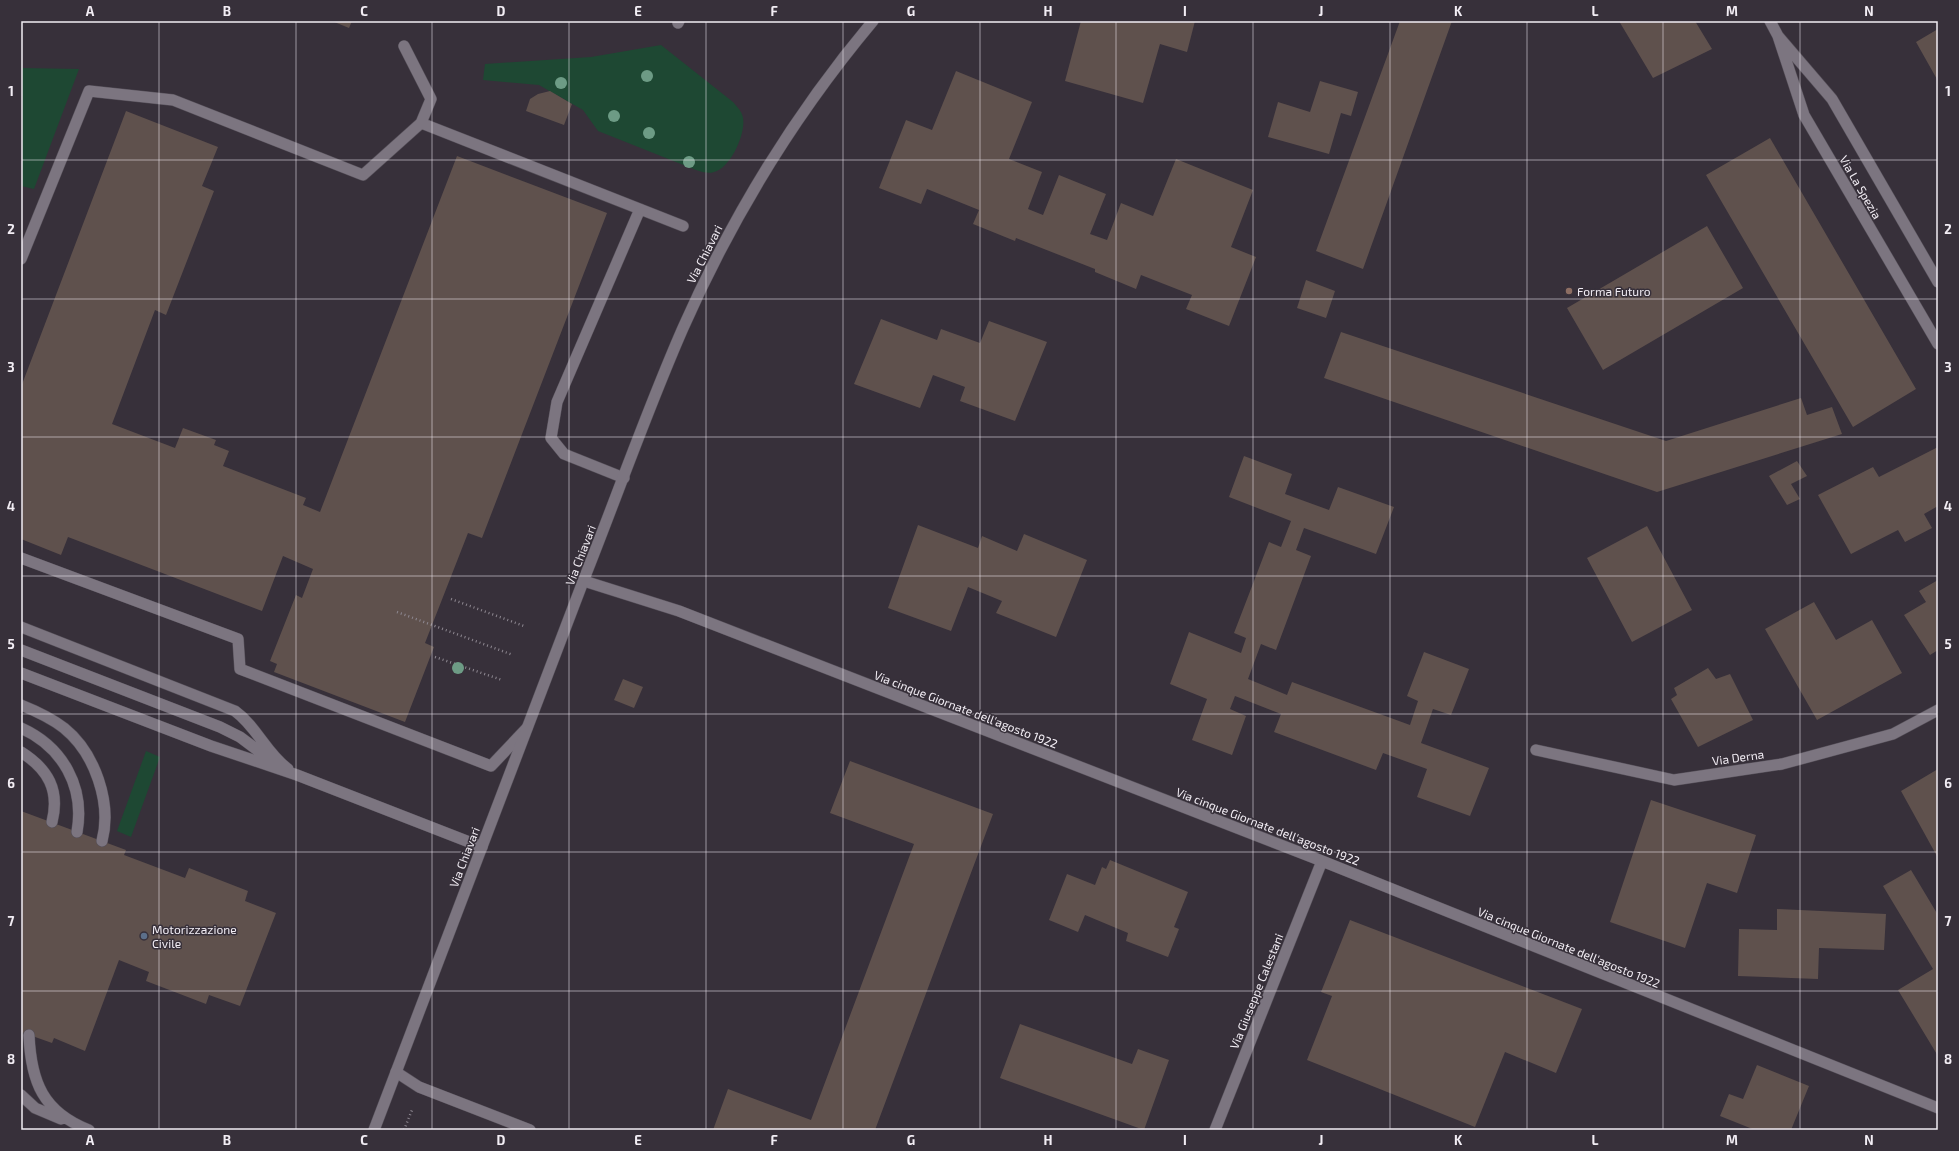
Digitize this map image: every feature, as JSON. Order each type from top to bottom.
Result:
[{"type":"street","name":"Via Chiavari","points":[[374,1130],[527,728],[682,329],[729,233],[763,173],[799,118],[840,60],[873,21]]},
{"type":"street","name":"Via La Spezia","points":[[1770,21],[1778,36],[1804,115],[1938,344]]},
{"type":"street","name":"Via La Spezia","points":[[1778,36],[1832,99],[1938,282]]},
{"type":"street","points":[[21,259],[89,91],[173,100],[363,175],[421,123],[431,99],[404,46]]},
{"type":"street","points":[[421,123],[683,226]]},
{"type":"street","points":[[624,478],[564,454],[551,438],[557,402],[640,209]]},
{"type":"street","points":[[21,558],[238,639],[240,669],[491,766],[527,728]]},
{"type":"street","name":"Via cinque Giornate dell'agosto 1922","points":[[584,581],[679,611],[1322,861],[1938,1108]]},
{"type":"street","points":[[21,627],[235,711],[245,718],[257,732],[274,757],[297,774]]},
{"type":"street","points":[[21,650],[220,727],[240,737],[272,761],[297,774]]},
{"type":"street","points":[[21,673],[211,746],[297,774],[482,847]]},
{"type":"street","points":[[21,705],[43,714],[65,729],[85,752],[103,798],[105,824],[102,842]]},
{"type":"street","name":"Via Derna","points":[[1536,750],[1674,780],[1789,762],[1893,734],[1938,710]]},
{"type":"street","points":[[21,728],[47,744],[64,762],[76,787],[80,812],[77,832]]},
{"type":"street","points":[[21,752],[38,765],[51,784],[55,805],[52,822]]},
{"type":"street","name":"Via Giuseppe Calestani","points":[[1215,1130],[1322,861]]},
{"type":"street","points":[[29,1035],[30,1058],[37,1082],[50,1105],[66,1119],[88,1129]]},
{"type":"street","points":[[396,1072],[419,1087],[530,1130]]},
{"type":"street","points":[[21,1095],[35,1108]]},
{"type":"street","points":[[21,1102],[88,1129]]},
{"type":"path","points":[[451,599],[524,626]]},
{"type":"path","points":[[397,612],[513,655]]},
{"type":"path","points":[[435,657],[502,680]]},
{"type":"path","points":[[404,1130],[412,1109]]},
{"type":"green space","points":[[661,45],[733,102],[742,113],[742,132],[736,149],[726,164],[712,173],[696,170],[598,131],[583,110],[539,85],[483,80],[485,64],[591,57]]},
{"type":"green space","points":[[21,68],[79,69],[34,189],[21,186]]},
{"type":"green space","points":[[146,751],[160,757],[131,837],[117,831]]},
{"type":"building","points":[[332,21],[352,21],[349,28]]},
{"type":"building","points":[[1081,21],[1195,21],[1187,52],[1160,44],[1143,103],[1065,81]]},
{"type":"building","points":[[1400,21],[1452,21],[1363,269],[1316,251]]},
{"type":"building","points":[[1619,21],[1695,21],[1712,49],[1653,78]]},
{"type":"building","points":[[1938,29],[1938,81],[1916,42]]},
{"type":"building","points":[[956,71],[1032,102],[1009,159],[1042,172],[1028,209],[1043,215],[1059,175],[1106,194],[1090,234],[1107,240],[1121,203],[1153,216],[1176,159],[1253,190],[1231,247],[1256,257],[1229,326],[1186,309],[1192,295],[1141,275],[1136,289],[1095,272],[1095,269],[1016,238],[1015,241],[973,224],[979,210],[927,189],[921,204],[879,188],[906,120],[932,130]]},
{"type":"building","points":[[1320,81],[1358,92],[1351,116],[1341,113],[1329,154],[1268,137],[1278,102],[1310,112]]},
{"type":"building","points":[[550,91],[572,104],[564,125],[526,111],[530,99],[538,94]]},
{"type":"building","points":[[126,111],[218,147],[202,186],[214,191],[166,315],[155,310],[112,424],[175,448],[183,428],[216,440],[214,445],[229,451],[223,466],[306,498],[303,505],[320,512],[457,156],[607,213],[482,538],[468,533],[425,643],[434,647],[405,722],[274,672],[277,664],[270,661],[296,595],[302,598],[313,569],[283,556],[262,611],[68,537],[61,555],[21,539],[21,387]]},
{"type":"building","points":[[1770,138],[1916,389],[1853,427],[1706,175]]},
{"type":"building","points":[[1707,226],[1743,288],[1603,370],[1567,308]]},
{"type":"building","points":[[1306,280],[1335,291],[1326,318],[1297,308]]},
{"type":"building","points":[[881,319],[937,340],[941,329],[980,343],[989,321],[1047,342],[1015,421],[960,401],[965,387],[933,375],[920,408],[854,384]]},
{"type":"building","points":[[1341,332],[1666,441],[1801,398],[1807,415],[1832,407],[1842,434],[1657,492],[1324,378]]},
{"type":"building","points":[[1938,447],[1938,506],[1924,514],[1932,528],[1905,542],[1898,530],[1851,554],[1818,495],[1873,467],[1879,477]]},
{"type":"building","points":[[1244,456],[1292,474],[1285,494],[1329,510],[1338,487],[1394,507],[1376,554],[1304,528],[1296,550],[1311,556],[1276,650],[1261,644],[1248,679],[1287,695],[1292,682],[1410,725],[1418,701],[1407,696],[1424,652],[1469,669],[1451,715],[1433,709],[1421,743],[1489,768],[1470,816],[1417,797],[1427,769],[1383,753],[1376,770],[1274,732],[1281,714],[1235,696],[1230,709],[1246,716],[1232,755],[1192,740],[1207,699],[1170,684],[1189,632],[1241,653],[1246,638],[1234,633],[1269,542],[1281,547],[1291,521],[1229,497]]},
{"type":"building","points":[[1797,461],[1807,476],[1791,484],[1800,499],[1787,505],[1769,476]]},
{"type":"building","points":[[918,525],[978,548],[982,536],[1017,551],[1024,534],[1087,560],[1056,637],[996,613],[1002,601],[968,587],[951,631],[888,608]]},
{"type":"building","points":[[1647,526],[1692,610],[1632,642],[1587,558]]},
{"type":"building","points":[[1938,580],[1938,650],[1930,655],[1904,615],[1926,602],[1919,591]]},
{"type":"building","points":[[1814,602],[1836,640],[1872,620],[1902,673],[1817,720],[1765,629]]},
{"type":"building","points":[[1708,668],[1716,679],[1730,674],[1753,720],[1698,747],[1671,699],[1677,695],[1674,688]]},
{"type":"building","points":[[623,679],[643,687],[634,708],[614,700]]},
{"type":"building","points":[[850,761],[993,814],[875,1130],[713,1130],[728,1089],[811,1120],[914,844],[830,813]]},
{"type":"building","points":[[1938,769],[1938,858],[1901,791]]},
{"type":"building","points":[[1651,800],[1756,835],[1737,893],[1707,883],[1685,948],[1610,922]]},
{"type":"building","name":"Motorizzazione Civile","points":[[21,811],[126,850],[124,855],[185,878],[189,868],[248,891],[245,901],[276,913],[240,1006],[209,995],[206,1004],[146,981],[149,972],[119,960],[85,1051],[54,1038],[52,1043],[21,1032]]},
{"type":"building","points":[[1110,860],[1188,892],[1174,927],[1179,929],[1168,957],[1126,941],[1128,933],[1085,915],[1078,932],[1049,920],[1067,874],[1095,885],[1102,867],[1106,869]]},
{"type":"building","points":[[1911,870],[1938,915],[1938,1056],[1898,990],[1933,969],[1883,886]]},
{"type":"building","points":[[1777,909],[1886,914],[1884,950],[1819,948],[1818,979],[1738,976],[1739,929],[1777,930]]},
{"type":"building","points":[[1350,920],[1582,1009],[1556,1073],[1505,1052],[1475,1127],[1307,1060],[1332,996],[1321,992]]},
{"type":"building","points":[[1020,1024],[1132,1064],[1138,1049],[1169,1060],[1144,1130],[1000,1078]]},
{"type":"building","points":[[1757,1065],[1809,1086],[1791,1130],[1755,1130],[1720,1116],[1729,1094],[1743,1099]]},
{"type":"place","name":"Forma Futuro","points":[[1569,291]]},
{"type":"place","name":"Motorizzazione Civile","points":[[144,936]]}]
